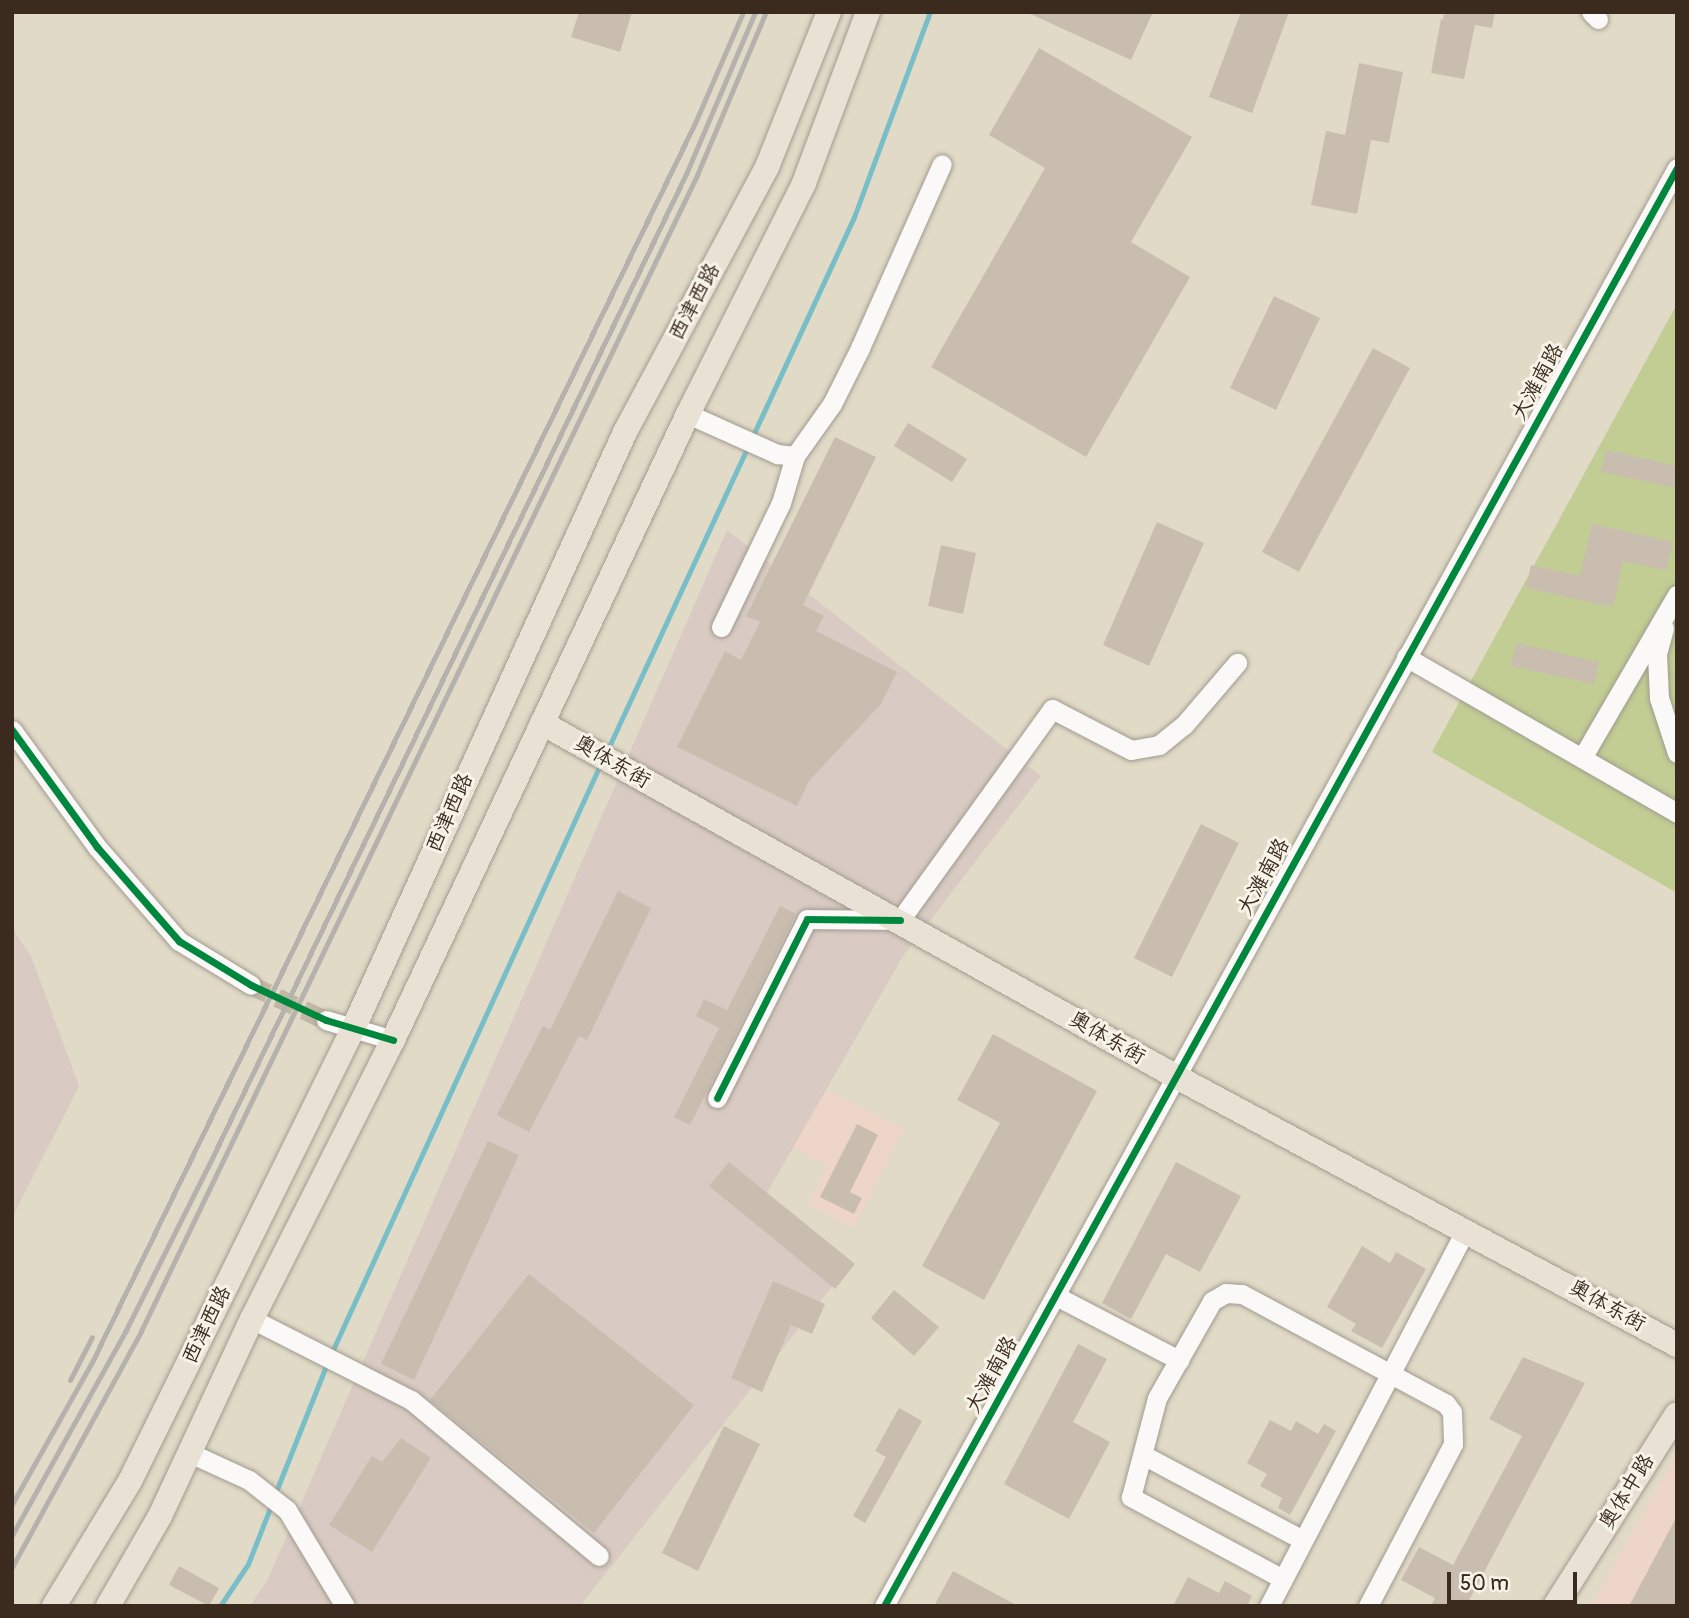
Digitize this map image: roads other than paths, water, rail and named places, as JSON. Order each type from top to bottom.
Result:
[{"type":"main road","name":"西津西路","points":[[108,1606],[160,1516],[252,1319],[393,1040],[688,414],[804,183],[856,51],[868,12]]},
{"type":"main road","name":"西津西路","points":[[54,1606],[130,1481],[354,1027],[526,642],[625,432],[766,167],[825,23]]},
{"type":"main road","points":[[825,23],[856,51]]},
{"type":"main road","name":"奥体东街","points":[[542,723],[705,816],[900,920],[1173,1075],[1466,1229],[1677,1345]]},
{"type":"main road","name":"奥体中路","points":[[1555,1606],[1677,1414]]},
{"type":"street","points":[[720,628],[781,503],[795,456],[832,404],[860,348],[942,164]]},
{"type":"street","name":"大滩南路","points":[[884,1606],[1056,1296],[1173,1075],[1677,168]]},
{"type":"street","points":[[688,414],[766,449],[795,456]]},
{"type":"street","points":[[1582,758],[1673,599]]},
{"type":"street","points":[[1673,599],[1657,654],[1660,698],[1677,752]]},
{"type":"street","points":[[1406,657],[1677,813]]},
{"type":"street","points":[[717,1098],[807,919],[900,920],[1052,709],[1131,750],[1159,745],[1184,726],[1237,663]]},
{"type":"street","points":[[12,730],[97,848],[179,941],[251,985]]},
{"type":"street","points":[[326,1020],[393,1040]]},
{"type":"street","points":[[1269,1606],[1466,1229]]},
{"type":"street","points":[[1283,1579],[1131,1497],[1145,1456],[1157,1398],[1212,1301],[1234,1293],[1446,1404],[1456,1433],[1376,1603]]},
{"type":"street","points":[[1056,1296],[1179,1360]]},
{"type":"street","points":[[252,1319],[411,1400],[599,1556]]},
{"type":"street","points":[[190,1454],[248,1480],[273,1499],[345,1606]]},
{"type":"street","points":[[1145,1456],[1303,1540]]},
{"type":"waterway","points":[[606,753],[854,217],[930,12]]},
{"type":"waterway","points":[[331,1354],[600,765]]},
{"type":"waterway","points":[[275,1494],[327,1363]]},
{"type":"waterway","points":[[220,1606],[248,1564],[272,1503]]},
{"type":"tunnel","points":[[251,985],[326,1020]]},
{"type":"railway","points":[[12,1504],[92,1362],[695,123],[743,12]]},
{"type":"railway","points":[[12,1535],[126,1330],[212,1158],[686,174],[755,12]]},
{"type":"railway","points":[[12,1567],[141,1331],[697,175],[766,12]]},
{"type":"railway","points":[[70,1380],[92,1337]]}]
